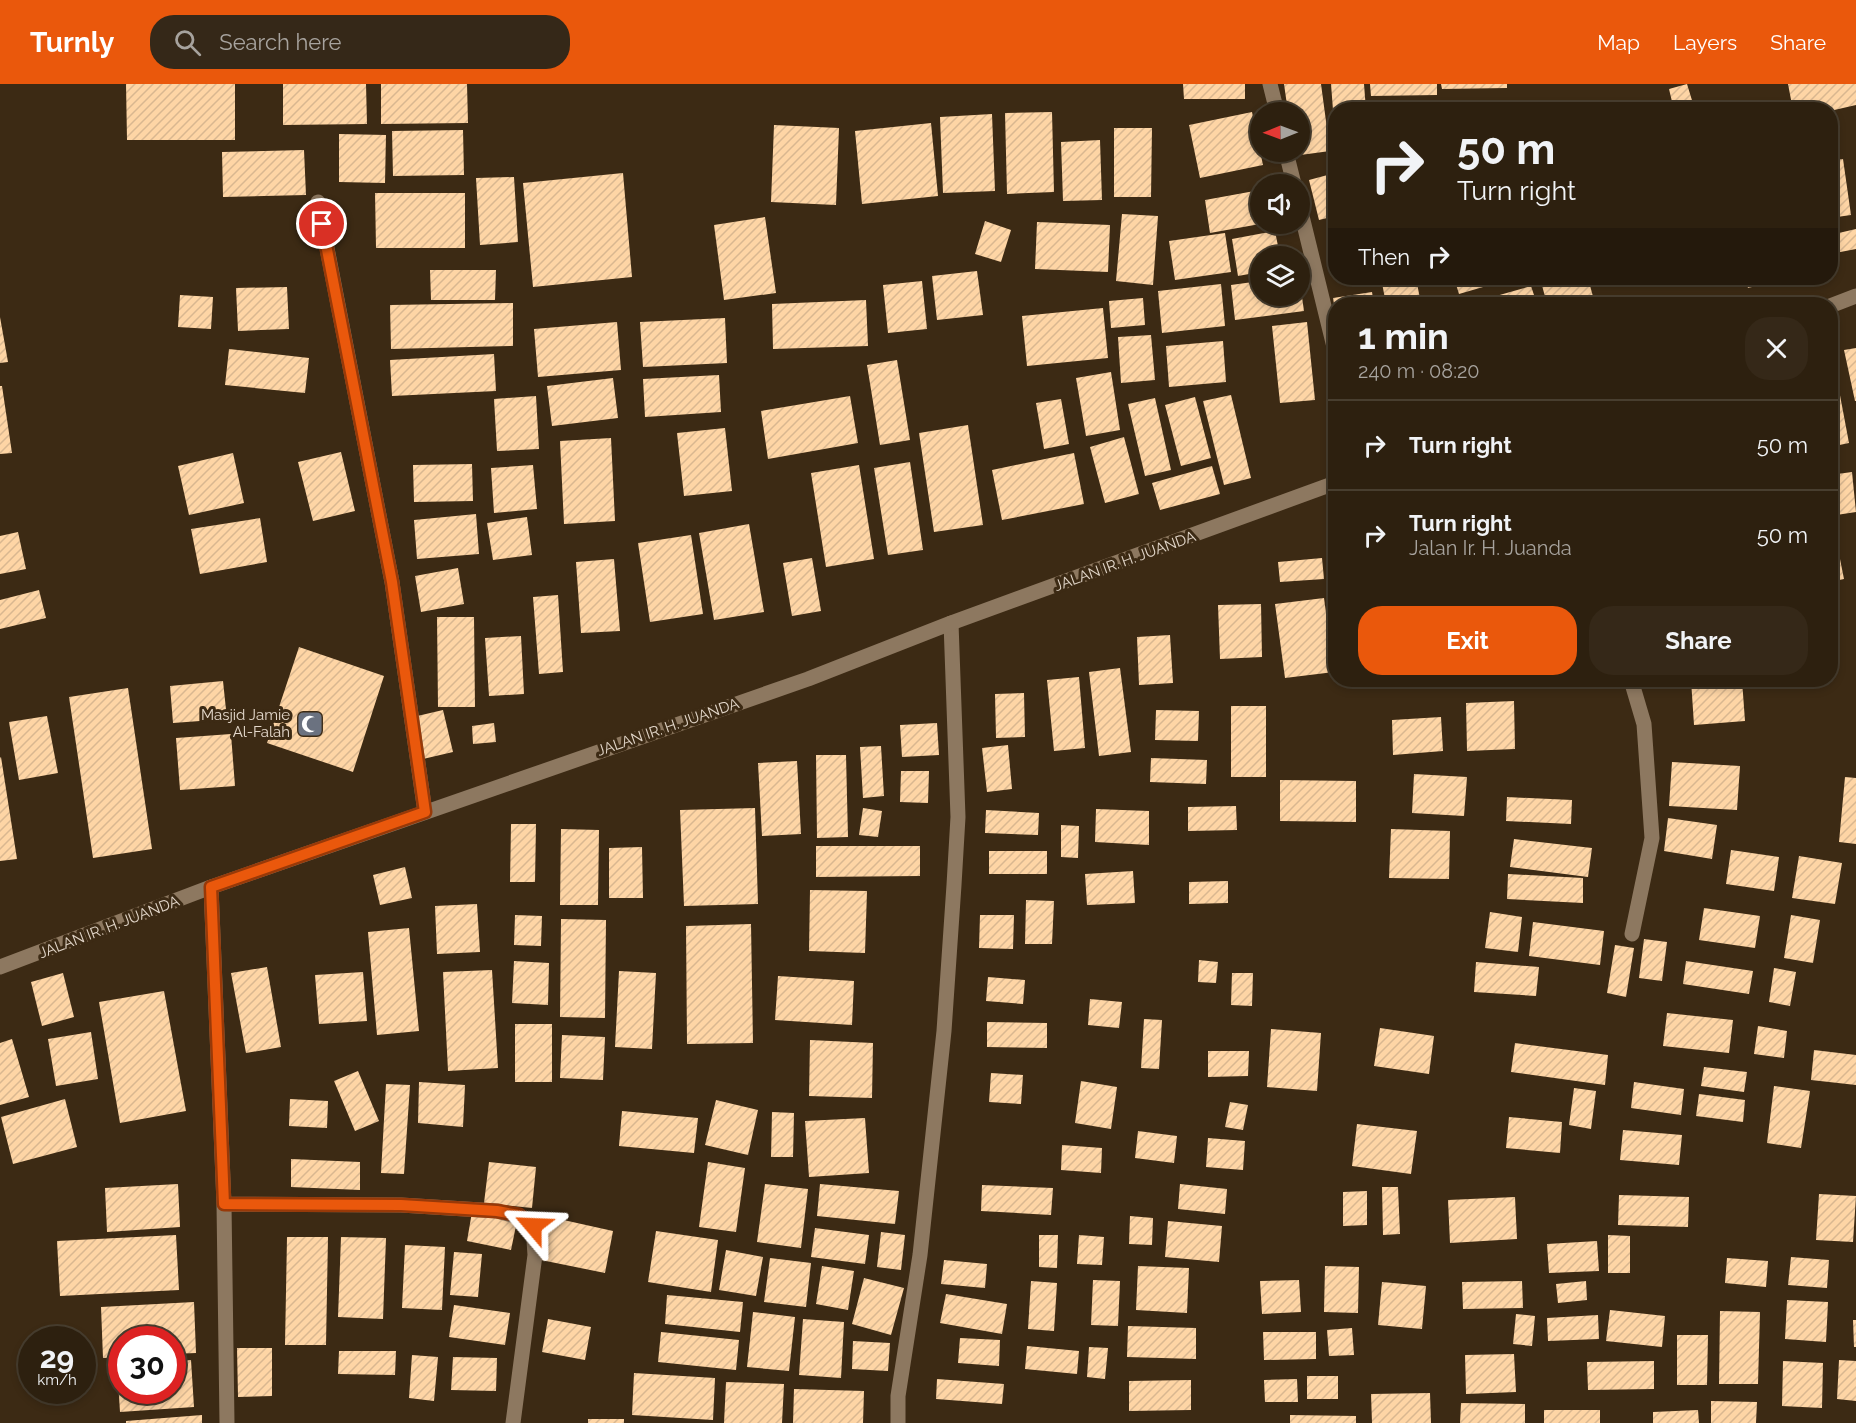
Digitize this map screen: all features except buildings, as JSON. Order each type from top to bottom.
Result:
[{"type":"street","points":[[1270,84],[1274,102]]},
{"type":"street","points":[[318,202],[392,582],[425,812]]},
{"type":"street","points":[[1306,234],[1328,322]]},
{"type":"street","points":[[1838,303],[1856,296]]},
{"type":"street","name":"JALAN IR. H. JUANDA","points":[[0,968],[211,887],[808,679],[951,623],[1328,486]]},
{"type":"street","points":[[898,1423],[897,1396],[920,1255],[944,1031],[954,885],[958,817],[951,623]]},
{"type":"street","points":[[1632,934],[1652,838],[1644,724],[1633,687]]},
{"type":"street","points":[[211,887],[224,1204],[227,1423]]},
{"type":"street","points":[[224,1204],[401,1205],[497,1211],[527,1219],[533,1226],[535,1255],[513,1423]]},
{"type":"place","name":"Masjid Jamie Al-Falah","points":[[310,724]]},
{"type":"route","points":[[322,224],[392,582],[425,812],[211,887],[224,1204],[401,1205],[497,1211],[519,1215],[533,1226]]}]
